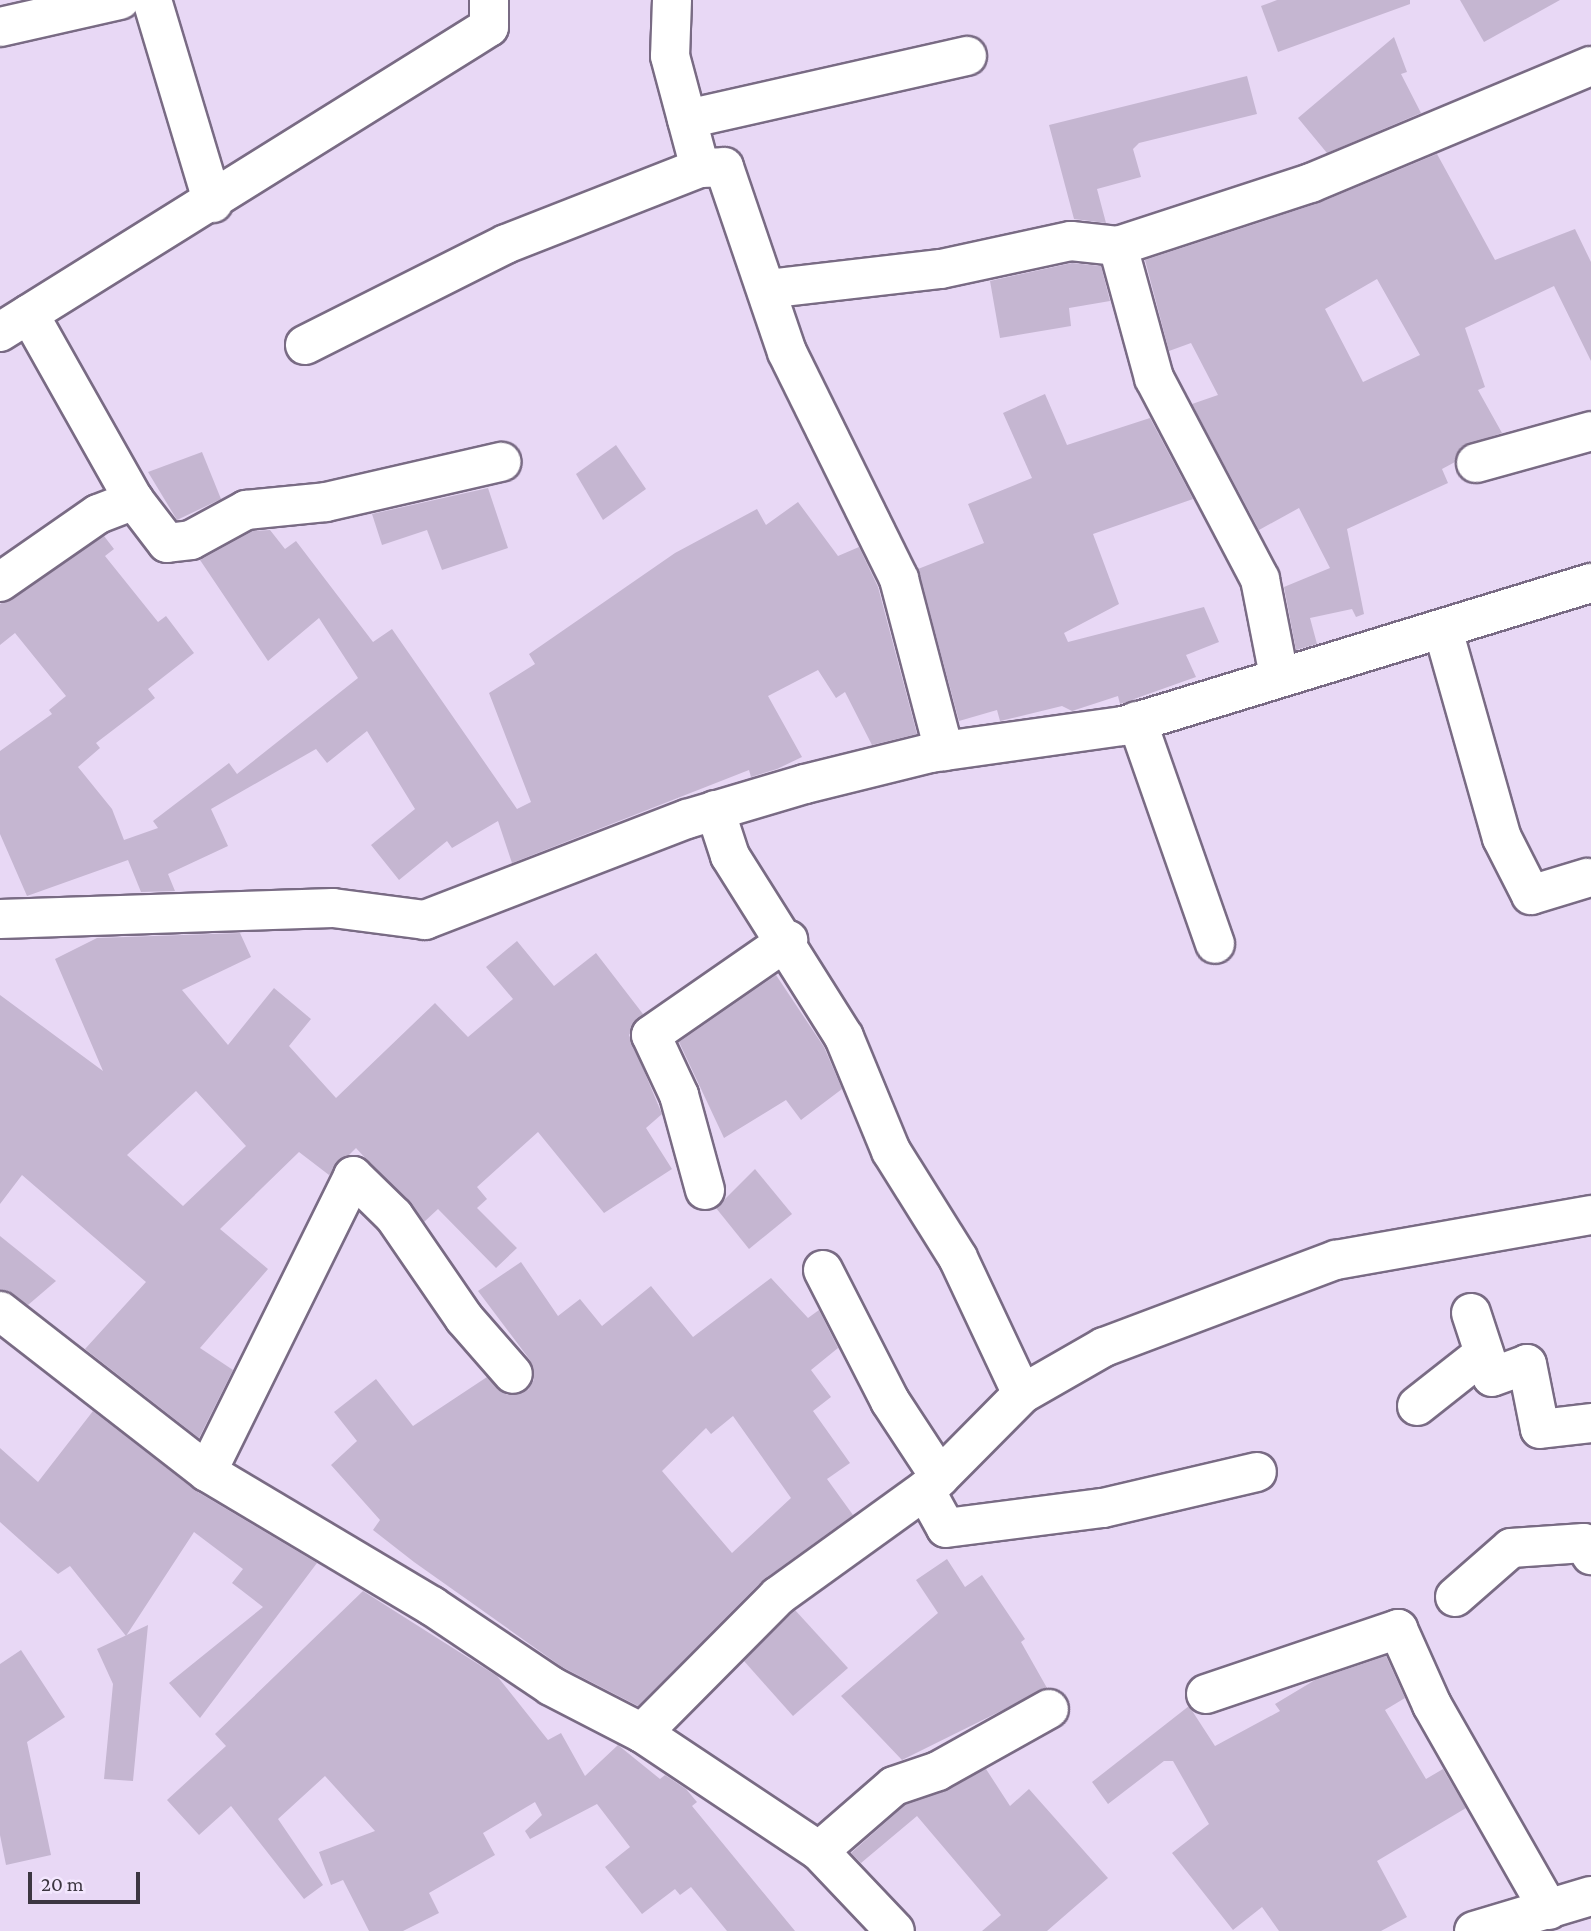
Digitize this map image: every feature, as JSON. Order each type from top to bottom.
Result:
[{"type":"street","points":[[0,27],[120,0]]},
{"type":"street","points":[[152,0],[214,203]]},
{"type":"street","points":[[489,0],[489,27],[214,203],[14,323],[134,500],[167,543],[191,540],[246,510],[326,502],[501,462]]},
{"type":"street","points":[[672,0],[670,56],[700,167]]},
{"type":"street","points":[[687,119],[967,56]]},
{"type":"street","points":[[766,289],[941,269],[1071,240],[1118,246],[1311,183],[1591,66]]},
{"type":"street","points":[[305,345],[506,244],[700,167],[724,167],[787,352],[899,579],[944,751]]},
{"type":"street","points":[[1118,246],[1154,378],[1260,579],[1279,676]]},
{"type":"street","points":[[1476,463],[1591,431]]},
{"type":"street","points":[[0,582],[98,514],[134,500]]},
{"type":"street","points":[[0,919],[333,908],[425,920],[715,810],[944,751],[1137,722],[1279,676],[1443,630],[1591,583]]},
{"type":"street","points":[[1443,630],[1502,838],[1531,895],[1587,878]]},
{"type":"street","points":[[1137,722],[1215,944]]},
{"type":"street","points":[[715,810],[730,856],[788,940],[844,1037],[891,1151],[958,1258],[1022,1394]]},
{"type":"street","points":[[705,1190],[679,1095],[651,1035],[788,940]]},
{"type":"street","points":[[207,1472],[353,1175],[394,1216],[464,1318],[513,1374]]},
{"type":"street","points":[[642,1733],[778,1596],[932,1483],[1022,1394],[1104,1347],[1336,1259],[1591,1215]]},
{"type":"street","points":[[823,1270],[932,1483],[946,1528],[1103,1508],[1257,1472]]},
{"type":"street","points":[[1471,1313],[1492,1377],[1527,1364],[1540,1429],[1591,1423]]},
{"type":"street","points":[[1,1314],[207,1472],[432,1606],[551,1686],[642,1733],[819,1851],[895,1931]]},
{"type":"street","points":[[1417,1406],[1484,1353]]},
{"type":"street","points":[[1455,1597],[1511,1548],[1584,1543],[1591,1555]]},
{"type":"street","points":[[1206,1694],[1398,1629],[1432,1705],[1549,1909]]},
{"type":"street","points":[[819,1851],[894,1786],[938,1772],[1049,1709]]},
{"type":"street","points":[[1474,1931],[1591,1896]]},
{"type":"building","points":[[1277,0],[1410,0],[1410,4],[1278,52],[1261,6]]},
{"type":"building","points":[[1460,0],[1560,0],[1484,42]]},
{"type":"building","points":[[1394,37],[1407,72],[1401,74],[1421,113],[1327,153],[1298,118]]},
{"type":"building","points":[[1247,76],[1257,114],[1139,143],[1133,149],[1141,177],[1097,189],[1106,223],[1074,219],[1049,125]]},
{"type":"building","points":[[1437,154],[1495,260],[1575,229],[1591,262],[1591,361],[1554,286],[1465,328],[1485,387],[1478,390],[1502,433],[1461,447],[1455,462],[1442,469],[1448,483],[1347,529],[1364,614],[1356,617],[1352,609],[1310,618],[1317,644],[1296,650],[1284,587],[1330,568],[1299,508],[1259,530],[1192,404],[1218,395],[1191,343],[1169,351],[1145,260],[1319,203]],"holes":[[[1377,279],[1420,355],[1363,382],[1325,309]]]},
{"type":"building","points":[[1072,263],[1101,266],[1110,301],[1069,308],[1071,326],[1000,338],[990,281]]},
{"type":"building","points":[[1045,394],[1067,445],[1150,418],[1193,499],[1093,534],[1119,604],[1064,633],[1068,642],[1204,607],[1219,642],[1186,655],[1196,677],[1120,704],[1118,696],[1072,711],[1062,706],[1000,721],[997,710],[959,721],[918,569],[984,543],[968,504],[1032,478],[1003,413]]},
{"type":"building","points":[[616,445],[646,489],[603,520],[576,474]]},
{"type":"building","points":[[202,452],[221,499],[177,520],[148,472]]},
{"type":"building","points":[[488,488],[508,548],[442,570],[427,530],[382,545],[372,514]]},
{"type":"building","points":[[798,502],[838,556],[859,547],[878,587],[917,734],[872,745],[845,692],[836,698],[818,670],[768,696],[802,757],[751,777],[749,770],[512,863],[498,821],[452,848],[447,841],[399,880],[371,845],[415,809],[367,731],[327,763],[316,749],[211,809],[228,846],[168,874],[175,891],[141,892],[128,860],[27,896],[0,834],[0,751],[52,714],[49,710],[66,696],[15,633],[0,645],[0,604],[104,536],[114,549],[105,556],[158,622],[166,616],[194,653],[148,689],[155,698],[96,743],[100,748],[78,767],[112,809],[124,840],[158,828],[153,821],[229,763],[237,774],[358,678],[319,618],[268,661],[200,560],[253,531],[270,530],[285,549],[296,541],[373,642],[392,629],[517,809],[531,802],[489,693],[535,664],[529,654],[675,553],[757,509],[766,525]]},
{"type":"building","points":[[240,933],[251,957],[182,990],[228,1045],[274,988],[311,1019],[289,1046],[336,1098],[435,1003],[468,1037],[513,999],[486,967],[517,941],[554,986],[596,953],[643,1014],[629,1035],[662,1114],[646,1128],[672,1169],[604,1213],[538,1132],[477,1187],[487,1199],[477,1208],[517,1248],[496,1268],[438,1209],[424,1222],[356,1148],[329,1175],[299,1152],[220,1229],[268,1269],[200,1348],[233,1370],[199,1438],[85,1349],[146,1282],[22,1175],[0,1204],[0,995],[103,1071],[55,959],[97,938]],"holes":[[[196,1091],[246,1146],[183,1206],[127,1155]]]},
{"type":"building","points":[[776,975],[824,1047],[842,1089],[801,1120],[786,1100],[724,1138],[679,1042]]},
{"type":"building","points":[[755,1169],[792,1214],[749,1249],[716,1208]]},
{"type":"building","points":[[0,1236],[56,1281],[28,1305],[0,1290]]},
{"type":"building","points":[[521,1262],[558,1316],[580,1299],[602,1326],[651,1286],[693,1337],[771,1278],[808,1318],[819,1310],[838,1348],[811,1370],[831,1397],[813,1411],[850,1463],[827,1479],[853,1515],[763,1580],[638,1706],[562,1667],[373,1530],[380,1520],[331,1465],[357,1441],[334,1412],[376,1379],[413,1426],[487,1377],[507,1395],[528,1390],[534,1380],[530,1360],[478,1291]],"holes":[[[733,1416],[791,1498],[732,1553],[662,1471],[706,1428],[711,1434]]]},
{"type":"building","points":[[93,1411],[196,1491],[317,1563],[200,1718],[169,1683],[263,1607],[232,1583],[243,1569],[194,1532],[126,1636],[70,1566],[58,1574],[0,1522],[0,1448],[38,1482]]},
{"type":"building","points":[[947,1559],[965,1587],[982,1575],[1025,1639],[1021,1642],[1047,1688],[902,1760],[841,1696],[938,1613],[916,1580]]},
{"type":"building","points":[[363,1591],[497,1676],[548,1740],[561,1733],[585,1776],[618,1745],[660,1779],[665,1775],[686,1789],[697,1802],[692,1806],[795,1931],[727,1931],[691,1887],[680,1895],[675,1889],[642,1914],[605,1867],[630,1847],[597,1804],[530,1839],[525,1831],[542,1815],[535,1802],[483,1833],[495,1855],[429,1893],[439,1913],[403,1931],[369,1931],[343,1880],[331,1885],[319,1852],[375,1831],[325,1776],[278,1819],[323,1885],[304,1899],[231,1806],[199,1835],[167,1800],[226,1746],[215,1734]]},
{"type":"building","points":[[795,1610],[848,1668],[793,1716],[744,1661]]},
{"type":"building","points":[[148,1625],[133,1781],[104,1779],[113,1684],[97,1649]]},
{"type":"building","points":[[21,1650],[65,1717],[27,1742],[51,1855],[6,1865],[0,1835],[0,1664]]},
{"type":"building","points":[[1386,1656],[1405,1698],[1385,1710],[1426,1779],[1443,1769],[1466,1808],[1377,1861],[1407,1917],[1381,1931],[1279,1931],[1262,1907],[1233,1930],[1172,1853],[1209,1824],[1173,1761],[1164,1761],[1108,1804],[1092,1782],[1189,1706],[1215,1746],[1280,1711],[1275,1704],[1315,1680]]},
{"type":"building","points":[[986,1769],[1010,1806],[1029,1789],[1108,1878],[1047,1931],[982,1931],[1001,1915],[917,1816],[861,1863],[851,1853],[905,1805]]}]
